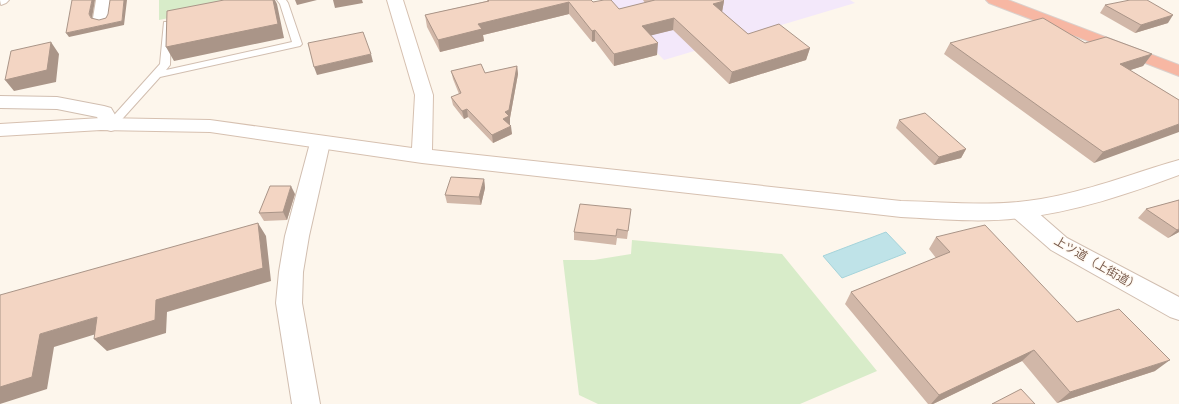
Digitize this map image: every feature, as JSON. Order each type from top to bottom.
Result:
[{"type":"highway","points":[[994,0],[1179,71]]},
{"type":"street","points":[[101,18],[104,0]]},
{"type":"street","points":[[395,0],[424,94],[422,156]]},
{"type":"street","points":[[0,102],[57,103],[104,112],[111,125]]},
{"type":"street","points":[[0,130],[111,125],[210,126],[320,143],[422,156],[901,209],[975,212],[1020,210],[1064,203],[1122,188],[1179,167]]},
{"type":"street","points":[[306,404],[289,302],[291,272],[297,236],[320,143]]},
{"type":"street","name":"上ツ道（上街道）","points":[[1020,210],[1060,244],[1179,309]]},
{"type":"lane","points":[[155,75],[297,44],[284,3],[277,0]]},
{"type":"lane","points":[[111,125],[165,65],[167,22],[174,20]]},
{"type":"shaded area","points":[[605,0],[850,0],[855,3],[664,60]]},
{"type":"green space","points":[[159,0],[257,0],[159,20]]},
{"type":"green space","points":[[632,240],[782,254],[877,371],[800,404],[598,404],[579,395],[563,260],[594,260],[631,254]]},
{"type":"water","points":[[886,232],[906,253],[842,278],[823,256]]},
{"type":"building","points":[[72,0],[92,0],[89,14],[91,18],[99,20],[106,18],[110,0],[124,0],[122,21],[66,33]]},
{"type":"building","points":[[224,0],[273,0],[278,24],[166,47],[167,11]]},
{"type":"building","points":[[488,0],[591,0],[593,2],[611,0],[619,9],[655,0],[723,0],[724,1],[713,4],[748,34],[779,24],[810,48],[732,72],[674,18],[642,26],[658,43],[614,54],[595,30],[592,31],[569,2],[478,24],[482,29],[438,40],[425,15],[489,1]]},
{"type":"building","points":[[1130,0],[1147,0],[1173,15],[1141,25],[1105,5]]},
{"type":"building","points":[[1043,18],[1085,43],[1106,37],[1152,54],[1120,64],[1179,100],[1179,124],[1103,152],[950,43]]},
{"type":"building","points":[[363,32],[371,54],[314,67],[308,43]]},
{"type":"building","points":[[51,42],[47,70],[5,80],[11,51]]},
{"type":"building","points":[[481,64],[485,73],[517,66],[509,110],[505,112],[509,116],[503,119],[511,126],[492,135],[467,109],[462,111],[451,97],[461,93],[451,71]]},
{"type":"building","points":[[925,113],[966,149],[939,157],[899,120]]},
{"type":"building","points":[[451,177],[484,179],[479,197],[445,195]]},
{"type":"building","points":[[270,186],[291,186],[283,212],[259,213]]},
{"type":"building","points":[[1179,200],[1179,229],[1177,230],[1146,209]]},
{"type":"building","points":[[580,204],[631,209],[628,231],[617,229],[616,236],[574,232]]},
{"type":"building","points":[[258,223],[263,268],[156,300],[155,320],[94,339],[97,317],[40,334],[32,377],[0,387],[0,295]]},
{"type":"building","points":[[985,225],[1077,322],[1119,309],[1170,360],[1070,392],[1034,350],[939,395],[851,292],[950,252],[936,237]]},
{"type":"building","points":[[1021,389],[1035,404],[992,404]]}]
